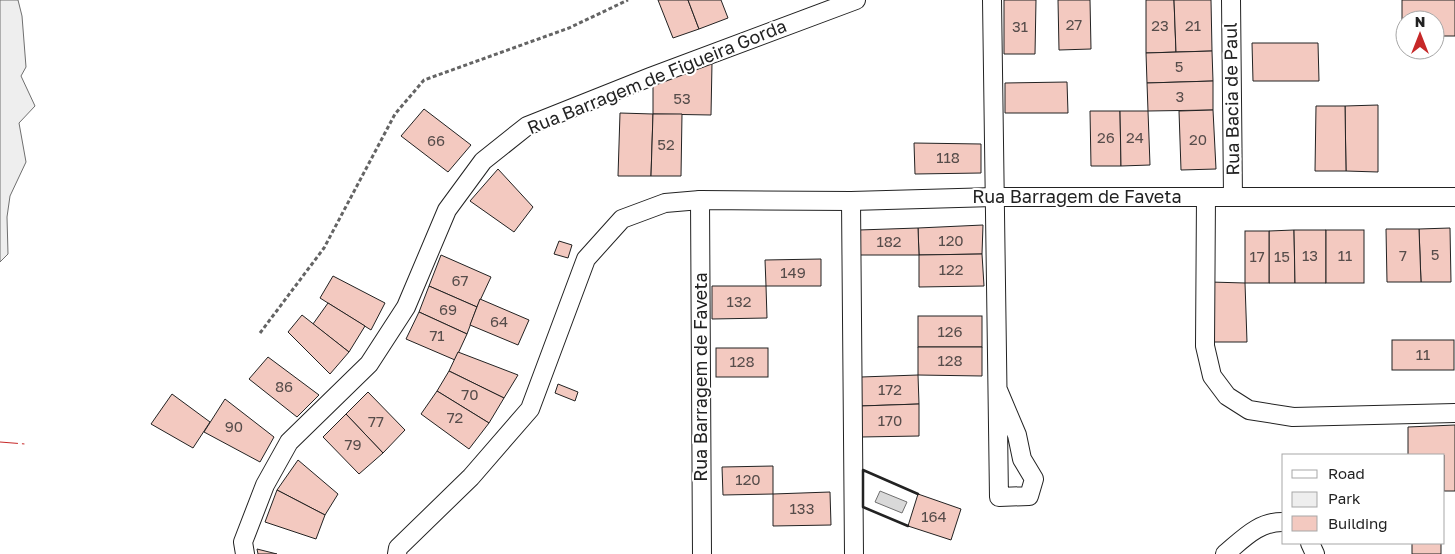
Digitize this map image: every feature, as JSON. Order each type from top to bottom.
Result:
[{"type":"street","name":"Rua Barragem de Figueira Gorda","points":[[245,554],[243,542],[264,485],[289,442],[368,364],[406,307],[447,210],[483,160],[527,126],[650,77],[856,0]]},
{"type":"street","points":[[992,0],[999,497],[1029,496],[1034,479],[1022,459],[1017,436],[998,390]]},
{"type":"street","name":"Rua Bacia de Paul","points":[[1230,0],[1233,197]]},
{"type":"street","name":"Rua Barragem de Faveta","points":[[397,554],[398,548],[471,477],[530,409],[586,259],[622,219],[665,202],[994,197],[1455,197]]},
{"type":"street","points":[[1206,197],[1205,346],[1212,376],[1227,396],[1249,410],[1293,417],[1455,413]]},
{"type":"street","name":"Rua Barragem de Faveta","points":[[700,200],[702,554]]},
{"type":"street","points":[[851,200],[854,554]]},
{"type":"street","points":[[1226,554],[1260,526],[1282,522]]},
{"type":"path","points":[[260,333],[324,248],[395,114],[424,80],[569,28],[628,0]]},
{"type":"green space","points":[[0,0],[18,0],[22,16],[26,67],[21,76],[35,106],[19,123],[26,162],[10,196],[7,217],[8,254],[0,262]]},
{"type":"shaded area","points":[[880,491],[907,502],[902,513],[875,502]]},
{"type":"building","points":[[658,0],[688,0],[699,29],[673,38]]},
{"type":"building","points":[[688,0],[721,0],[728,18],[699,29]]},
{"type":"building","points":[[1004,0],[1036,0],[1035,54],[1004,54]]},
{"type":"building","points":[[1058,0],[1090,0],[1091,49],[1059,50]]},
{"type":"building","points":[[1146,0],[1174,0],[1176,52],[1146,53]]},
{"type":"building","points":[[1174,0],[1211,0],[1212,51],[1176,52]]},
{"type":"building","points":[[1402,0],[1455,0],[1455,36],[1445,36],[1445,10],[1402,10]]},
{"type":"building","points":[[1252,43],[1318,43],[1319,81],[1253,81]]},
{"type":"building","points":[[1212,51],[1213,81],[1147,83],[1146,53]]},
{"type":"building","points":[[712,63],[711,115],[653,114],[653,84]]},
{"type":"building","points":[[1213,81],[1213,110],[1148,111],[1147,83]]},
{"type":"building","points":[[1067,82],[1068,113],[1005,113],[1005,83]]},
{"type":"building","points":[[1378,105],[1378,172],[1346,171],[1345,106]]},
{"type":"building","points":[[1316,106],[1345,106],[1346,171],[1315,171]]},
{"type":"building","points":[[424,109],[471,145],[448,172],[401,136]]},
{"type":"building","points":[[1213,110],[1216,169],[1181,170],[1179,111]]},
{"type":"building","points":[[1090,111],[1120,111],[1121,166],[1091,166]]},
{"type":"building","points":[[1120,111],[1148,111],[1150,165],[1121,166]]},
{"type":"building","points":[[620,113],[653,114],[651,176],[618,176]]},
{"type":"building","points":[[653,114],[682,114],[681,176],[651,176]]},
{"type":"building","points":[[914,143],[981,144],[981,173],[915,174]]},
{"type":"building","points":[[498,169],[533,207],[514,232],[470,201]]},
{"type":"building","points":[[983,225],[982,254],[919,255],[918,228]]},
{"type":"building","points":[[918,228],[919,255],[859,255],[859,230]]},
{"type":"building","points":[[1450,228],[1451,282],[1421,282],[1419,229]]},
{"type":"building","points":[[1386,229],[1419,229],[1421,282],[1387,282]]},
{"type":"building","points":[[1294,230],[1295,283],[1269,283],[1269,231]]},
{"type":"building","points":[[1294,230],[1326,230],[1326,283],[1295,283]]},
{"type":"building","points":[[1326,230],[1364,230],[1364,283],[1326,283]]},
{"type":"building","points":[[1245,231],[1269,231],[1269,283],[1245,283]]},
{"type":"building","points":[[559,241],[572,245],[568,258],[554,254]]},
{"type":"building","points":[[982,254],[984,286],[919,287],[919,255]]},
{"type":"building","points":[[441,255],[491,277],[477,307],[429,286]]},
{"type":"building","points":[[821,259],[821,286],[766,286],[765,260]]},
{"type":"building","points":[[333,276],[385,303],[371,330],[320,298]]},
{"type":"building","points":[[1210,282],[1245,283],[1247,342],[1210,342]]},
{"type":"building","points":[[429,286],[477,307],[467,334],[419,312]]},
{"type":"building","points":[[712,286],[766,286],[767,318],[712,319]]},
{"type":"building","points":[[480,299],[529,320],[518,345],[470,325]]},
{"type":"building","points":[[328,303],[365,326],[349,352],[313,324]]},
{"type":"building","points":[[419,312],[467,334],[455,360],[406,339]]},
{"type":"building","points":[[302,315],[349,352],[330,374],[288,332]]},
{"type":"building","points":[[918,316],[982,316],[982,347],[918,347]]},
{"type":"building","points":[[1392,340],[1454,340],[1454,370],[1392,370]]},
{"type":"building","points":[[918,347],[982,347],[982,376],[918,375]]},
{"type":"building","points":[[716,348],[768,348],[768,377],[716,377]]},
{"type":"building","points":[[458,352],[518,375],[504,398],[449,371]]},
{"type":"building","points":[[268,357],[319,395],[297,417],[249,379]]},
{"type":"building","points":[[449,371],[504,398],[489,423],[437,391]]},
{"type":"building","points":[[918,375],[919,404],[860,406],[861,377]]},
{"type":"building","points":[[558,384],[578,392],[575,401],[555,393]]},
{"type":"building","points":[[437,391],[489,423],[469,449],[421,414]]},
{"type":"building","points":[[368,392],[405,430],[383,453],[346,414]]},
{"type":"building","points":[[172,394],[210,422],[193,448],[151,424]]},
{"type":"building","points":[[225,399],[274,437],[260,462],[204,432]]},
{"type":"building","points":[[919,404],[919,436],[861,437],[860,406]]},
{"type":"building","points":[[346,414],[383,453],[359,474],[323,437]]},
{"type":"building","points":[[1455,425],[1455,491],[1445,491],[1445,454],[1408,454],[1408,427]]},
{"type":"building","points":[[298,460],[338,494],[325,515],[277,490]]},
{"type":"building","points":[[773,466],[773,494],[723,495],[722,467]]},
{"type":"building","points":[[277,490],[325,515],[316,539],[265,522]]},
{"type":"building","points":[[830,492],[831,525],[773,526],[773,494]]},
{"type":"building","points":[[918,494],[961,509],[951,540],[908,526]]},
{"type":"building","points":[[1412,544],[1441,544],[1441,554],[1412,554]]},
{"type":"building","points":[[257,549],[277,554],[258,554]]},
{"type":"wall","points":[[908,526],[863,507],[863,470],[918,494]]},
{"type":"power","points":[[0,442],[25,444]]}]
